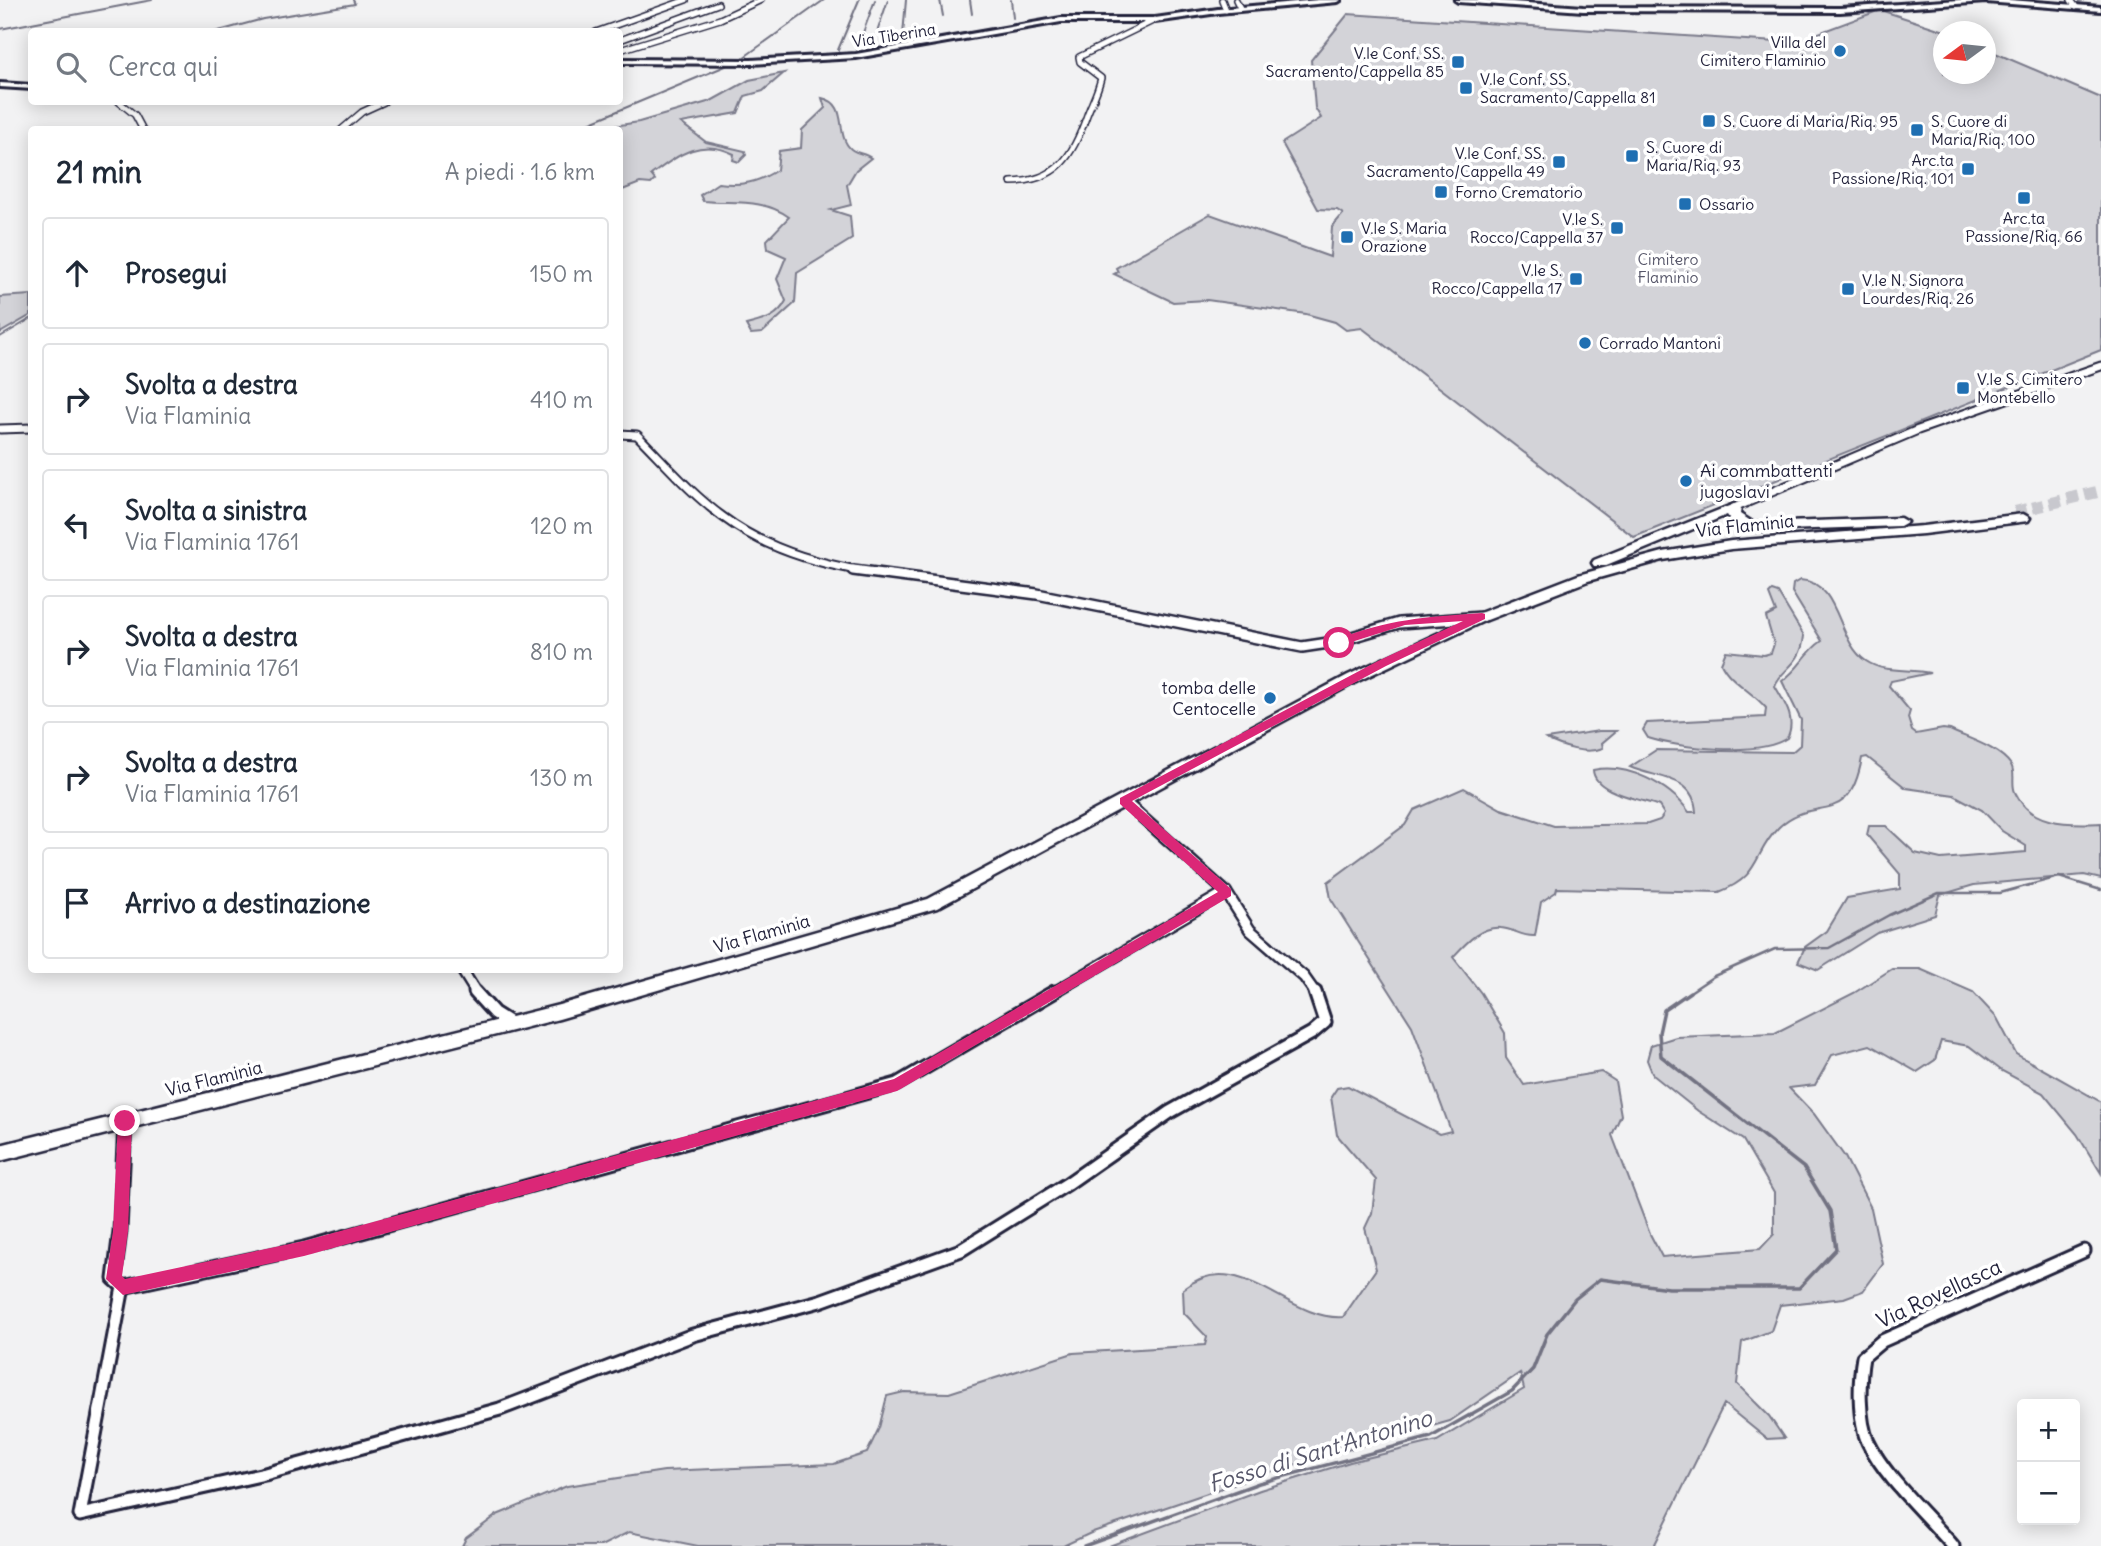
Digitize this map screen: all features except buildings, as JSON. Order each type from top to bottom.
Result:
[{"type":"highway","points":[[1734,508],[1733,514],[1738,521],[1752,527],[1896,521],[1920,524]]},
{"type":"highway","points":[[1587,570],[1734,508]]},
{"type":"highway","name":"Via Flaminia","points":[[2019,515],[1923,530],[1731,545],[1663,556],[1594,574],[1482,617],[1587,570],[1651,552],[1702,542],[2019,515]]},
{"type":"main road","name":"Via Tiberina","points":[[623,61],[740,62],[879,53],[976,33],[1061,20],[1155,20],[1240,8],[1338,0]]},
{"type":"main road","points":[[1460,0],[1565,9],[1802,10],[1961,1],[2074,3],[2101,9]]},
{"type":"main road","points":[[0,85],[28,87]]},
{"type":"main road","name":"Via Flaminia","points":[[0,1153],[511,1024],[932,904],[1353,678],[1482,617]]},
{"type":"street","points":[[606,28],[686,0]]},
{"type":"street","points":[[623,49],[720,19],[761,0]]},
{"type":"street","points":[[1222,0],[1226,10]]},
{"type":"street","points":[[1236,0],[1240,8]]},
{"type":"street","points":[[623,39],[718,4]]},
{"type":"street","points":[[630,19],[649,27]]},
{"type":"street","points":[[1011,182],[1029,180],[1062,167],[1081,137],[1101,78],[1080,62],[1079,57],[1155,20]]},
{"type":"street","points":[[123,105],[135,115],[141,126]]},
{"type":"street","points":[[346,126],[362,112],[377,105]]},
{"type":"street","name":"Via Flaminia","points":[[1734,508],[1918,430],[2101,366]]},
{"type":"street","points":[[0,429],[28,428]]},
{"type":"street","points":[[623,434],[636,435],[734,524],[815,563],[834,568],[913,581],[1035,593],[1302,647],[1339,643],[1377,628],[1405,621],[1482,617]]},
{"type":"street","points":[[123,1287],[80,1515],[265,1474],[500,1409],[693,1335],[820,1301],[961,1250],[1000,1229],[1170,1112],[1312,1033],[1325,1022],[1325,1009],[1314,990],[1239,918],[1227,892],[1124,801]]},
{"type":"street","points":[[123,1287],[304,1248],[897,1084],[1227,892]]},
{"type":"street","points":[[464,973],[481,1002],[494,1016],[511,1024]]},
{"type":"street","points":[[123,1287],[114,1279],[120,1231],[125,1121]]},
{"type":"street","name":"Via Rovellasca","points":[[1953,1546],[1881,1462],[1867,1440],[1859,1382],[1863,1356],[1882,1341],[2084,1251]]},
{"type":"green space","name":"Cimitero Flaminio","points":[[1880,10],[1933,27],[1933,84],[1996,84],[1996,53],[2101,98],[2101,350],[1634,537],[1362,328],[1346,330],[1335,322],[1306,314],[1207,300],[1173,302],[1114,274],[1118,272],[1116,268],[1210,214],[1330,257],[1332,227],[1343,214],[1337,210],[1318,209],[1282,143],[1321,118],[1315,108],[1311,60],[1348,14],[1792,43]]},
{"type":"green space","points":[[784,73],[763,91],[745,96],[738,113],[681,123],[706,142],[745,151],[746,155],[739,162],[733,160],[734,154],[722,149],[700,148],[670,161],[651,175],[655,180],[651,184],[640,183],[623,190],[623,126],[614,126],[639,122],[711,101],[749,80]]},
{"type":"green space","points":[[822,98],[836,106],[846,143],[856,152],[871,158],[856,170],[847,185],[851,205],[831,210],[850,216],[852,239],[797,273],[795,303],[762,333],[751,334],[746,325],[774,315],[786,301],[777,279],[786,257],[768,249],[767,240],[789,217],[758,204],[703,201],[700,195],[718,183],[749,182],[777,170],[779,151],[801,148],[802,130],[825,108]]},
{"type":"green space","points":[[28,295],[28,317],[0,333],[0,297]]},
{"type":"green space","points":[[1800,580],[1813,583],[1823,591],[1831,601],[1856,652],[1866,661],[1881,668],[1930,673],[1891,681],[1889,686],[1910,711],[1908,718],[1912,731],[1916,734],[1950,730],[2000,754],[2011,765],[2014,789],[2022,803],[2041,817],[2064,823],[2101,823],[2101,879],[2084,875],[1974,885],[1940,895],[1935,915],[1877,933],[1818,970],[1798,962],[1805,947],[1827,931],[1847,898],[1900,889],[1900,874],[1867,835],[1869,826],[1886,826],[1915,853],[1941,859],[2026,852],[2026,846],[2002,831],[1982,810],[1954,795],[1906,788],[1867,757],[1862,758],[1856,781],[1848,795],[1829,807],[1792,817],[1779,827],[1770,837],[1750,872],[1733,886],[1719,892],[1557,888],[1556,892],[1541,902],[1535,936],[1494,928],[1474,937],[1453,957],[1481,993],[1505,1033],[1506,1058],[1524,1085],[1601,1072],[1615,1081],[1621,1115],[1612,1135],[1650,1234],[1662,1257],[1760,1249],[1774,1234],[1774,1193],[1743,1140],[1698,1111],[1653,1075],[1647,1060],[1651,1045],[1676,1037],[1775,1033],[1854,993],[1892,969],[1920,969],[1973,992],[1997,1018],[2016,1054],[2101,1102],[2101,1173],[2077,1134],[2043,1093],[2002,1071],[1969,1046],[1941,1041],[1935,1060],[1917,1072],[1870,1045],[1832,1055],[1815,1085],[1789,1088],[1814,1114],[1845,1157],[1871,1208],[1883,1264],[1863,1291],[1844,1298],[1780,1305],[1771,1331],[1742,1342],[1737,1384],[1769,1416],[1784,1438],[1767,1439],[1724,1404],[1654,1546],[1109,1546],[1260,1490],[1350,1462],[1437,1441],[1524,1389],[1520,1373],[1450,1421],[1272,1471],[1093,1532],[1063,1546],[698,1546],[629,1532],[601,1546],[462,1546],[466,1538],[497,1515],[567,1486],[664,1471],[834,1464],[867,1453],[879,1428],[887,1396],[904,1392],[949,1393],[1073,1353],[1205,1345],[1207,1337],[1184,1313],[1183,1289],[1204,1277],[1224,1275],[1243,1279],[1302,1308],[1322,1315],[1343,1317],[1376,1269],[1365,1228],[1372,1213],[1376,1180],[1337,1135],[1331,1097],[1337,1088],[1348,1086],[1439,1134],[1451,1131],[1412,1026],[1331,899],[1328,882],[1405,825],[1414,810],[1464,788],[1501,809],[1554,826],[1648,824],[1660,820],[1664,814],[1659,806],[1610,790],[1595,778],[1593,770],[1620,770],[1646,778],[1670,793],[1689,812],[1696,812],[1694,800],[1681,784],[1630,767],[1656,750],[1792,752],[1800,745],[1801,720],[1782,681],[1822,641],[1792,592],[1793,584]]},
{"type":"green space","points":[[1772,591],[1778,593],[1804,636],[1795,661],[1781,675],[1775,686],[1790,717],[1787,738],[1758,747],[1719,749],[1679,745],[1648,738],[1643,730],[1647,723],[1765,717],[1766,708],[1730,676],[1721,663],[1726,651],[1764,655],[1771,653],[1774,644],[1766,617],[1776,612],[1769,594]]},
{"type":"green space","points":[[1616,731],[1602,743],[1603,748],[1596,750],[1574,749],[1546,739]]},
{"type":"waterway","points":[[0,29],[152,0]]},
{"type":"waterway","points":[[230,28],[263,19],[355,4],[353,0]]},
{"type":"waterway","points":[[582,126],[740,60],[824,0]]},
{"type":"waterway","points":[[838,50],[859,0]]},
{"type":"waterway","points":[[857,49],[875,0]]},
{"type":"waterway","points":[[872,47],[888,0]]},
{"type":"waterway","points":[[903,35],[906,0]]},
{"type":"waterway","points":[[940,0],[943,16]]},
{"type":"waterway","points":[[970,0],[972,14]]},
{"type":"waterway","points":[[1011,0],[1013,18]]},
{"type":"waterway","points":[[0,337],[28,320]]},
{"type":"waterway","name":"Fosso di Sant'Antonino","points":[[1690,992],[1714,976],[1775,949],[1829,948],[1889,915],[1939,893],[2000,893],[2059,877],[2101,890]]},
{"type":"waterway","name":"Fosso di Sant'Antonino","points":[[1084,1546],[1259,1483],[1431,1437],[1512,1391],[1533,1369],[1547,1334],[1575,1299],[1600,1279],[1669,1288],[1799,1288],[1836,1249],[1830,1211],[1804,1168],[1661,1056],[1659,1033],[1664,1010],[1690,992]]},
{"type":"tunnel","points":[[2015,512],[2101,491]]},
{"type":"place","name":"Villa del Cimitero Flaminio","points":[[1840,51]]},
{"type":"place","name":"V.le Conf. SS. Sacramento/Cappella 85","points":[[1458,62]]},
{"type":"place","name":"V.le Conf. SS. Sacramento/Cappella 81","points":[[1466,88]]},
{"type":"place","name":"S. Cuore di Maria/Riq. 95","points":[[1709,121]]},
{"type":"place","name":"S. Cuore di Maria/Riq. 100","points":[[1917,130]]},
{"type":"place","name":"S. Cuore di Maria/Riq. 93","points":[[1632,156]]},
{"type":"place","name":"V.le Conf. SS. Sacramento/Cappella 49","points":[[1559,162]]},
{"type":"place","name":"Arc.ta Passione/Riq. 101","points":[[1968,169]]},
{"type":"place","name":"Forno Crematorio","points":[[1441,192]]},
{"type":"place","name":"Arc.ta Passione/Riq. 66","points":[[2024,198]]},
{"type":"place","name":"Ossario","points":[[1685,204]]},
{"type":"place","name":"V.le S. Rocco/Cappella 37","points":[[1617,228]]},
{"type":"place","name":"V.le S. Maria Orazione","points":[[1347,237]]},
{"type":"place","name":"V.le S. Rocco/Cappella 17","points":[[1576,279]]},
{"type":"place","name":"V.le N. Signora Lourdes/Riq. 26","points":[[1848,289]]},
{"type":"place","name":"Corrado Mantoni","points":[[1585,343]]},
{"type":"place","name":"V.le S. Cimitero Montebello","points":[[1963,388]]},
{"type":"place","name":"Ai commbattenti jugoslavi","points":[[1686,481]]},
{"type":"place","name":"tomba delle Centocelle","points":[[1270,698]]},
{"type":"route","points":[[125,1121],[120,1231],[114,1279],[123,1287],[304,1248],[897,1084],[1227,892],[1124,801],[1382,663],[1482,617],[1405,621],[1377,628],[1339,643]]}]
